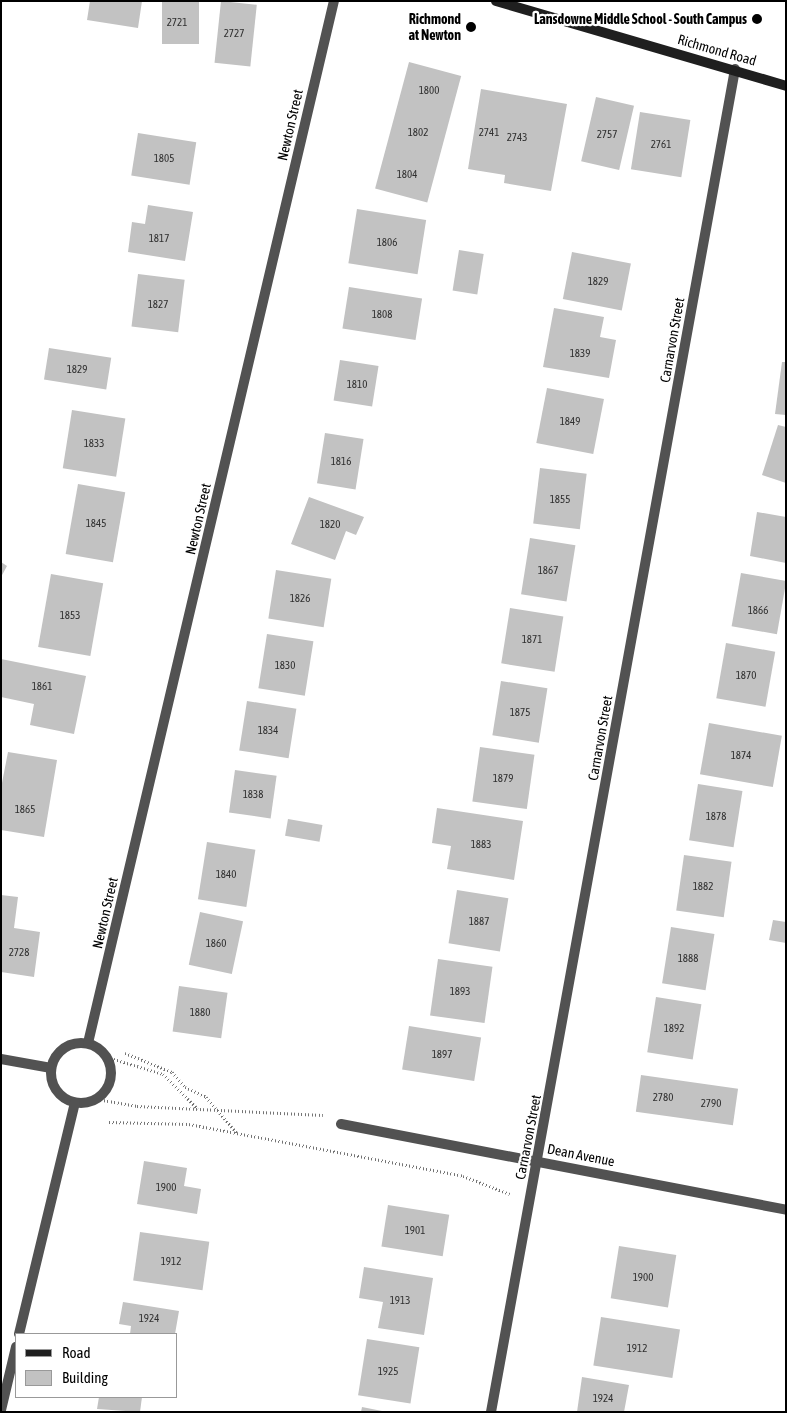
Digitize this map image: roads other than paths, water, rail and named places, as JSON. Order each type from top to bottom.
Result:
[{"type":"main road","name":"Richmond Road","points":[[496,1],[735,69],[786,86]]},
{"type":"street","name":"Newton Street","points":[[88,1043],[334,1]]},
{"type":"street","name":"Carnarvon Street","points":[[491,1412],[735,69]]},
{"type":"street","points":[[88,1043],[107,1057],[111,1080],[97,1099],[75,1103],[56,1090],[51,1068],[55,1056],[64,1048],[88,1043]]},
{"type":"street","points":[[1,1059],[51,1068]]},
{"type":"street","points":[[19,1333],[75,1103]]},
{"type":"street","name":"Dean Avenue","points":[[342,1124],[538,1160],[786,1210]]},
{"type":"street","points":[[1,1410],[15,1351]]},
{"type":"place","name":"Lansdowne Middle School - South Campus","points":[[757,19]]},
{"type":"place","name":"Richmond at Newton","points":[[471,27]]}]
